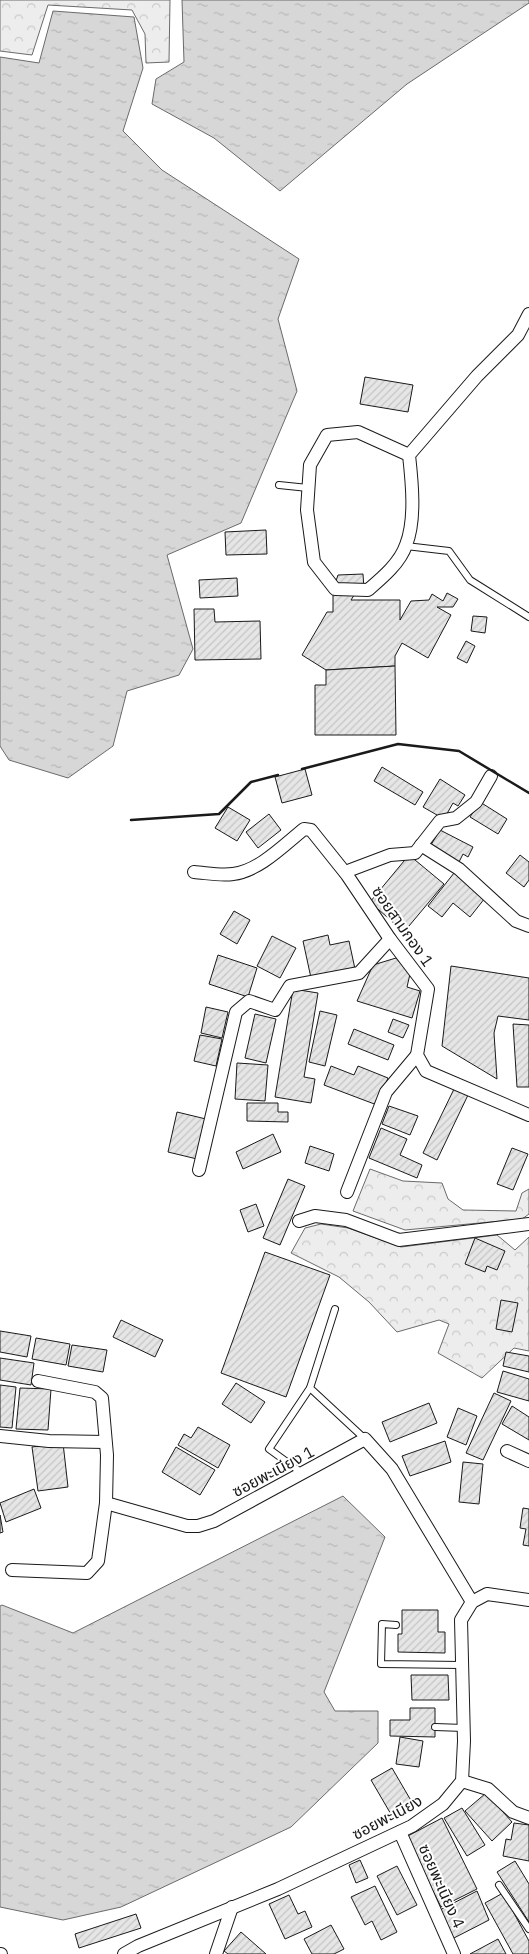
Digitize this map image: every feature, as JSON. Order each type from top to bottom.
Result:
[{"type":"street","points":[[409,455],[358,432],[327,436],[310,465],[307,510],[314,562],[335,590],[368,590],[390,571],[406,546],[413,498],[409,455],[477,376],[518,335],[529,314]]},
{"type":"street","points":[[345,872],[390,855],[414,853],[440,821],[456,818],[476,802],[491,776]]},
{"type":"street","name":"ซอยสามกอง 1","points":[[194,872],[231,874],[242,872],[255,866],[308,829],[316,835],[345,872],[390,939],[428,989],[417,1055]]},
{"type":"street","points":[[421,845],[459,869],[516,921],[529,926]]},
{"type":"street","points":[[199,1170],[236,1012],[249,1001],[275,1010],[290,986],[359,973],[390,939]]},
{"type":"street","points":[[348,1192],[386,1092],[417,1055],[426,1071],[529,1115]]},
{"type":"street","points":[[299,1221],[315,1216],[346,1220],[399,1240],[529,1224]]},
{"type":"street","points":[[12,1570],[87,1573],[98,1561],[106,1503],[102,1398],[94,1392],[38,1381]]},
{"type":"street","points":[[0,1436],[49,1442],[105,1442]]},
{"type":"street","points":[[365,1439],[392,1470],[472,1602]]},
{"type":"street","name":"ซอยพะเนียง 1","points":[[106,1503],[187,1526],[198,1526],[214,1521],[365,1439]]},
{"type":"street","points":[[507,1451],[529,1461]]},
{"type":"street","points":[[529,1600],[487,1594],[472,1602],[461,1620],[464,1728],[462,1781],[488,1789],[513,1812],[529,1818]]},
{"type":"street","name":"ซอยพะเนียง","points":[[124,1954],[278,1889],[412,1826],[444,1804],[462,1781]]},
{"type":"street","name":"ซอยพะเนียง 4","points":[[400,1832],[454,1954]]},
{"type":"street","points":[[216,1954],[232,1907]]},
{"type":"lane","points":[[279,485],[308,488]]},
{"type":"lane","points":[[406,546],[449,551],[470,580],[529,617]]},
{"type":"lane","points":[[303,1473],[269,1449],[310,1388],[335,1309]]},
{"type":"lane","points":[[310,1388],[365,1439]]},
{"type":"lane","points":[[396,1624],[382,1624],[381,1664],[461,1665]]},
{"type":"lane","points":[[435,1727],[464,1728]]},
{"type":"lane","points":[[499,1885],[529,1929]]},
{"type":"green space","points":[[0,0],[170,0],[169,62],[146,63],[145,34],[132,10],[48,5],[32,55],[0,51]]},
{"type":"green space","points":[[370,1169],[403,1181],[442,1183],[448,1199],[463,1210],[516,1211],[522,1193],[529,1189],[529,1214],[522,1219],[405,1230],[353,1211]]},
{"type":"green space","points":[[321,1224],[348,1228],[401,1247],[497,1235],[515,1250],[529,1237],[529,1351],[514,1348],[482,1378],[438,1353],[449,1324],[439,1320],[397,1332],[369,1302],[339,1277],[291,1253],[305,1228]]},
{"type":"water","points":[[182,0],[529,0],[529,3],[407,84],[280,191],[214,138],[152,104],[156,79],[184,62]]},
{"type":"water","points":[[53,11],[134,17],[143,68],[123,131],[162,170],[299,259],[278,319],[297,391],[241,523],[167,555],[193,649],[179,675],[127,691],[113,746],[68,778],[9,760],[0,746],[0,57],[39,63]]},
{"type":"water","points":[[343,1496],[385,1537],[324,1692],[335,1711],[378,1711],[378,1743],[291,1827],[121,1907],[63,1920],[0,1907],[0,1606],[2,1605],[73,1633]]},
{"type":"building","points":[[365,377],[413,385],[408,412],[360,404]]},
{"type":"building","points":[[266,530],[267,554],[226,555],[225,532]]},
{"type":"building","points":[[363,574],[364,589],[358,589],[351,600],[400,600],[400,620],[411,601],[429,600],[432,594],[443,601],[447,593],[458,599],[453,607],[437,607],[451,615],[428,658],[402,643],[395,656],[395,666],[326,670],[302,655],[327,612],[333,612],[333,589],[338,575]]},
{"type":"building","points":[[237,578],[238,596],[200,598],[199,580]]},
{"type":"building","points":[[194,609],[214,609],[215,622],[260,621],[261,659],[195,660]]},
{"type":"building","points":[[473,616],[487,617],[485,633],[471,631]]},
{"type":"building","points":[[466,641],[475,646],[467,663],[457,658]]},
{"type":"building","points":[[395,666],[396,735],[315,735],[315,685],[326,685],[326,670]]},
{"type":"building","points":[[382,767],[423,792],[415,805],[374,781]]},
{"type":"building","points":[[305,769],[312,795],[282,803],[275,777]]},
{"type":"building","points":[[440,779],[465,795],[458,806],[453,803],[444,819],[423,807]]},
{"type":"building","points":[[480,802],[507,819],[498,834],[470,817]]},
{"type":"building","points":[[228,807],[250,820],[237,841],[215,828]]},
{"type":"building","points":[[269,814],[281,830],[258,848],[246,832]]},
{"type":"building","points":[[440,830],[473,847],[468,857],[463,854],[458,864],[429,848]]},
{"type":"building","points":[[409,855],[444,884],[404,932],[370,902]]},
{"type":"building","points":[[520,855],[529,862],[529,880],[524,887],[506,873]]},
{"type":"building","points":[[454,873],[485,898],[470,917],[453,903],[442,917],[428,906]]},
{"type":"building","points":[[234,911],[250,920],[237,944],[220,934]]},
{"type":"building","points":[[328,935],[330,945],[349,941],[355,969],[311,978],[303,941]]},
{"type":"building","points":[[272,936],[296,948],[280,978],[257,966]]},
{"type":"building","points":[[218,955],[257,968],[248,997],[209,984]]},
{"type":"building","points":[[396,958],[410,974],[407,987],[420,991],[412,1018],[357,1001],[373,965]]},
{"type":"building","points":[[451,966],[529,978],[529,1020],[498,1016],[494,1033],[497,1079],[442,1046]]},
{"type":"building","points":[[293,989],[318,993],[304,1077],[315,1079],[311,1103],[275,1097]]},
{"type":"building","points":[[206,1007],[228,1012],[222,1038],[201,1033]]},
{"type":"building","points":[[320,1011],[337,1015],[325,1066],[309,1062]]},
{"type":"building","points":[[255,1014],[276,1019],[266,1063],[245,1058]]},
{"type":"building","points":[[393,1019],[409,1025],[403,1038],[388,1032]]},
{"type":"building","points":[[513,1024],[529,1025],[529,1087],[517,1087]]},
{"type":"building","points":[[354,1029],[394,1045],[388,1060],[348,1044]]},
{"type":"building","points":[[200,1035],[222,1039],[216,1066],[194,1061]]},
{"type":"building","points":[[237,1063],[268,1065],[265,1101],[235,1099]]},
{"type":"building","points":[[331,1066],[354,1075],[358,1066],[388,1078],[377,1105],[324,1085]]},
{"type":"building","points":[[454,1089],[468,1095],[437,1160],[423,1153]]},
{"type":"building","points":[[247,1103],[278,1103],[278,1112],[288,1112],[288,1122],[247,1121]]},
{"type":"building","points":[[389,1106],[418,1116],[410,1135],[382,1124]]},
{"type":"building","points":[[177,1112],[206,1119],[197,1159],[168,1152]]},
{"type":"building","points":[[381,1128],[407,1139],[400,1155],[422,1165],[417,1178],[369,1158]]},
{"type":"building","points":[[273,1134],[281,1152],[243,1169],[236,1152]]},
{"type":"building","points":[[310,1146],[334,1154],[329,1171],[305,1163]]},
{"type":"building","points":[[512,1148],[528,1154],[513,1190],[497,1184]]},
{"type":"building","points":[[288,1179],[305,1186],[280,1245],[263,1238]]},
{"type":"building","points":[[256,1204],[264,1226],[248,1232],[240,1210]]},
{"type":"building","points":[[475,1238],[505,1251],[497,1270],[487,1266],[485,1272],[465,1264]]},
{"type":"building","points":[[265,1252],[330,1275],[286,1397],[221,1373]]},
{"type":"building","points":[[501,1300],[518,1303],[512,1332],[496,1329]]},
{"type":"building","points":[[121,1320],[163,1340],[155,1357],[113,1337]]},
{"type":"building","points":[[0,1331],[31,1336],[27,1357],[0,1352]]},
{"type":"building","points":[[36,1338],[70,1344],[66,1365],[32,1359]]},
{"type":"building","points":[[72,1345],[107,1350],[103,1372],[68,1366]]},
{"type":"building","points":[[506,1352],[529,1356],[529,1372],[503,1366]]},
{"type":"building","points":[[0,1358],[34,1363],[31,1385],[0,1380]]},
{"type":"building","points":[[503,1371],[529,1379],[529,1401],[497,1392]]},
{"type":"building","points":[[236,1383],[265,1402],[251,1423],[222,1404]]},
{"type":"building","points":[[0,1385],[16,1387],[12,1428],[0,1427]]},
{"type":"building","points":[[20,1388],[51,1389],[48,1430],[16,1429]]},
{"type":"building","points":[[494,1393],[511,1401],[483,1460],[466,1453]]},
{"type":"building","points":[[429,1403],[437,1423],[390,1442],[382,1422]]},
{"type":"building","points":[[512,1406],[529,1417],[529,1440],[502,1424]]},
{"type":"building","points":[[458,1408],[477,1416],[466,1445],[447,1437]]},
{"type":"building","points":[[198,1427],[230,1445],[218,1468],[178,1445],[184,1434],[191,1438]]},
{"type":"building","points":[[445,1441],[451,1462],[410,1476],[402,1456]]},
{"type":"building","points":[[63,1443],[68,1487],[38,1491],[32,1447]]},
{"type":"building","points":[[176,1447],[215,1470],[200,1495],[162,1472]]},
{"type":"building","points":[[463,1462],[483,1464],[479,1504],[459,1502]]},
{"type":"building","points":[[34,1489],[41,1508],[6,1522],[0,1503]]},
{"type":"building","points":[[523,1508],[529,1509],[529,1546],[523,1545],[526,1529],[520,1528]]},
{"type":"building","points":[[0,1515],[3,1532],[0,1533]]},
{"type":"building","points":[[402,1610],[438,1610],[438,1632],[445,1632],[445,1653],[398,1652],[398,1634],[402,1634]]},
{"type":"building","points":[[411,1675],[448,1675],[449,1700],[412,1700]]},
{"type":"building","points":[[410,1708],[435,1708],[435,1737],[390,1736],[390,1720],[410,1720]]},
{"type":"building","points":[[400,1737],[423,1741],[419,1767],[396,1764]]},
{"type":"building","points":[[392,1768],[413,1804],[392,1816],[371,1780]]},
{"type":"building","points":[[486,1793],[512,1822],[492,1841],[465,1811]]},
{"type":"building","points":[[462,1808],[485,1845],[467,1856],[444,1818]]},
{"type":"building","points":[[442,1818],[477,1889],[441,1907],[406,1837]]},
{"type":"building","points":[[514,1823],[529,1825],[529,1861],[503,1856],[506,1839],[511,1840]]},
{"type":"building","points":[[360,1860],[368,1878],[356,1883],[349,1865]]},
{"type":"building","points":[[515,1861],[529,1884],[529,1922],[497,1872]]},
{"type":"building","points":[[397,1866],[417,1905],[397,1915],[377,1876]]},
{"type":"building","points":[[375,1886],[397,1932],[381,1940],[372,1921],[365,1925],[351,1897]]},
{"type":"building","points":[[477,1891],[489,1920],[452,1939],[438,1911]]},
{"type":"building","points":[[503,1893],[529,1941],[529,1954],[513,1954],[485,1903]]},
{"type":"building","points":[[289,1895],[298,1914],[305,1911],[312,1927],[285,1939],[269,1904]]},
{"type":"building","points":[[136,1914],[141,1928],[79,1948],[75,1934]]},
{"type":"building","points":[[331,1925],[344,1949],[334,1954],[312,1954],[304,1939]]},
{"type":"building","points":[[241,1932],[266,1954],[228,1954],[224,1951]]},
{"type":"building","points":[[498,1939],[506,1954],[470,1954]]},
{"type":"wall","points":[[302,769],[398,744],[459,751],[529,793]]},
{"type":"wall","points":[[131,820],[219,814],[251,782],[278,775]]}]
